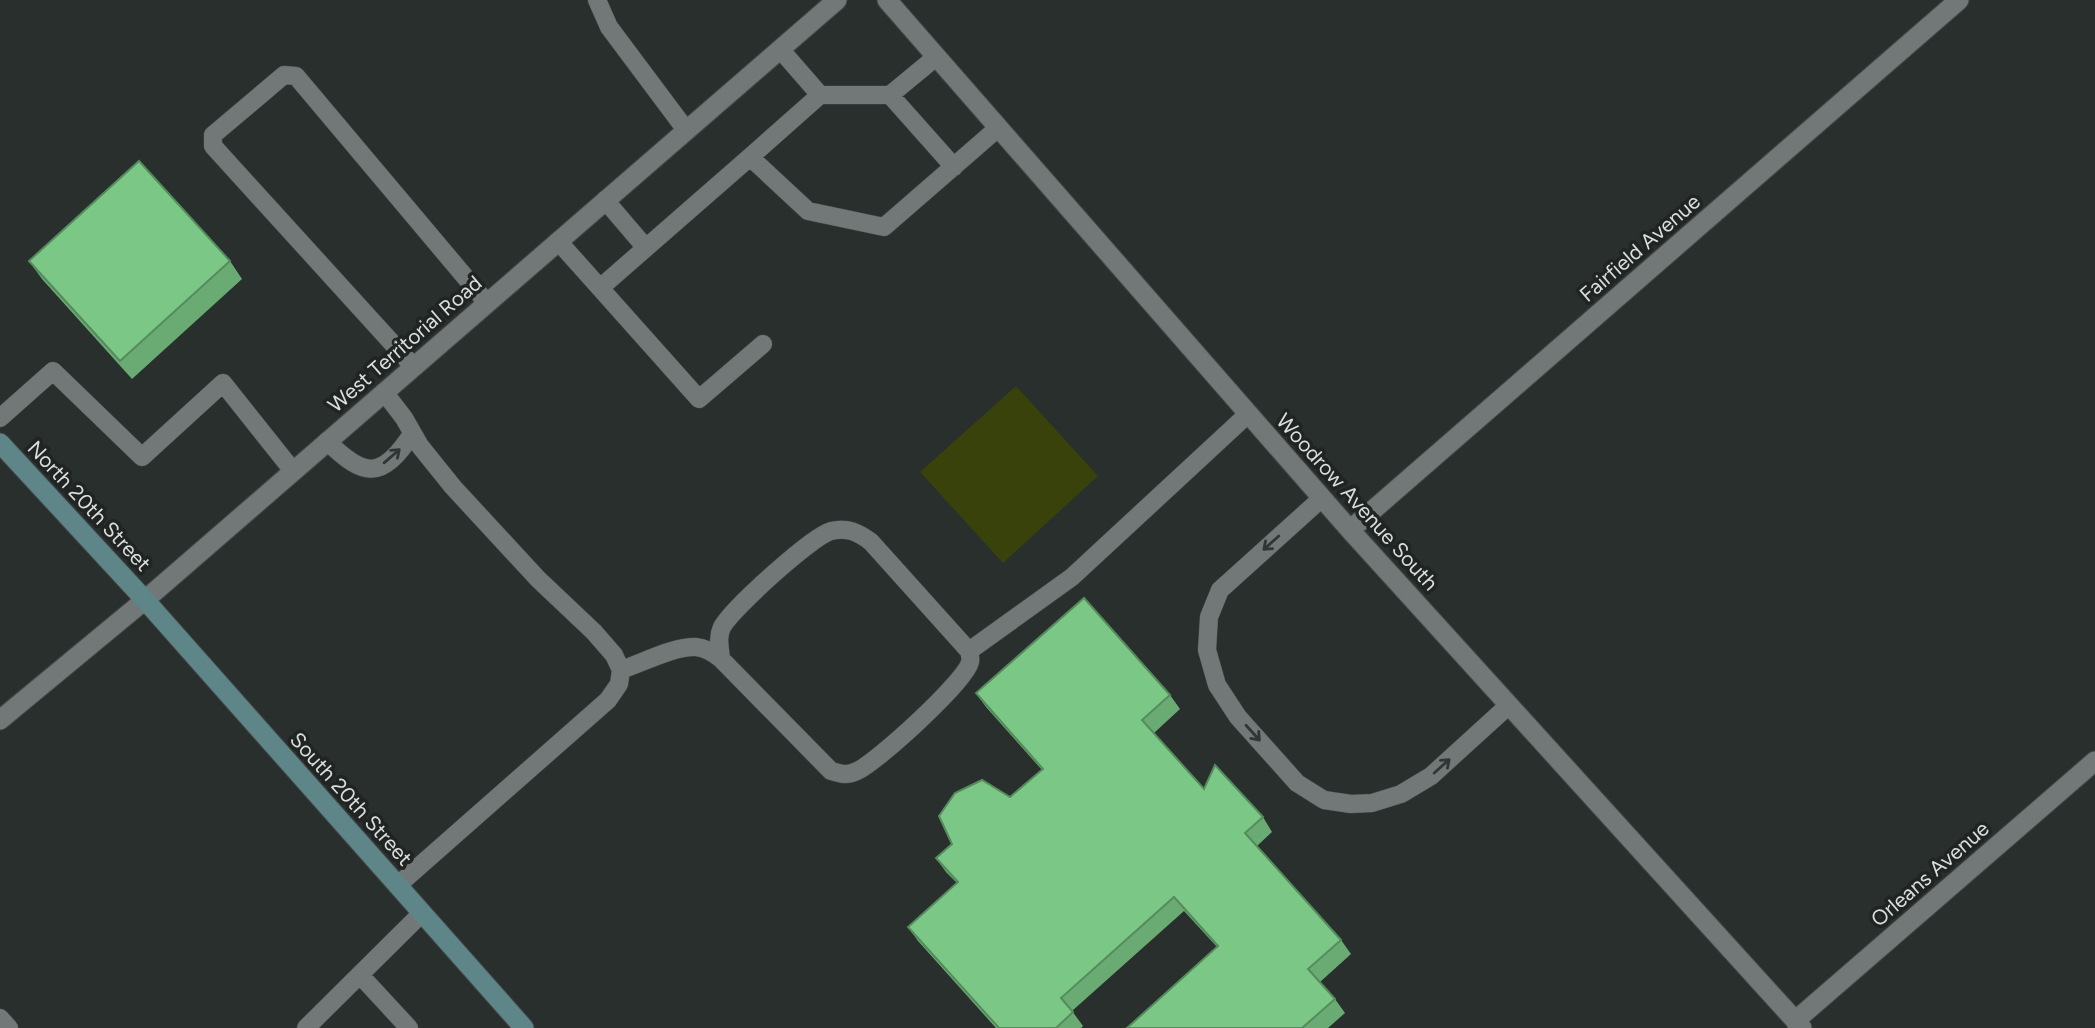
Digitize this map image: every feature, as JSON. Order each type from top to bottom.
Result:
[{"type":"main road","name":"North 20th Street","points":[[0,443],[145,600]]},
{"type":"main road","name":"South 20th Street","points":[[145,600],[524,1028]]},
{"type":"street","name":"West Territorial Road","points":[[0,720],[145,600],[837,0]]},
{"type":"street","name":"Woodrow Avenue South","points":[[887,0],[1350,530],[1798,1025]]},
{"type":"street","name":"Fairfield Avenue","points":[[1350,530],[1959,0]]},
{"type":"street","name":"Orleans Avenue","points":[[1798,1025],[2095,761]]},
{"type":"lane","points":[[597,0],[609,27],[686,130]]},
{"type":"lane","points":[[780,50],[820,94]]},
{"type":"lane","points":[[600,288],[820,94],[890,95],[936,57]]},
{"type":"lane","points":[[413,366],[214,146],[213,135],[284,75],[296,76],[487,303]]},
{"type":"lane","points":[[890,95],[954,167]]},
{"type":"lane","points":[[750,158],[808,211],[884,228],[998,128]]},
{"type":"lane","points":[[606,200],[646,247]]},
{"type":"lane","points":[[558,241],[699,399],[763,344]]},
{"type":"lane","points":[[0,418],[53,371],[142,457],[223,383],[293,471]]},
{"type":"lane","points":[[384,392],[453,487],[538,579],[594,632],[614,655],[621,670],[619,684],[601,707],[398,885]]},
{"type":"lane","points":[[970,651],[1072,577],[1248,414]]},
{"type":"lane","points":[[327,441],[349,463],[361,469],[372,469],[394,457],[412,434]]},
{"type":"lane","points":[[1322,498],[1220,590],[1209,617],[1207,650],[1216,685],[1238,717],[1297,783],[1324,800],[1351,804],[1372,803],[1401,794],[1431,776],[1509,705]]},
{"type":"lane","points":[[621,670],[681,649],[697,647],[709,650],[722,659],[831,771],[845,776],[859,771],[877,758],[951,690],[970,663],[970,651],[871,542],[853,531],[841,529],[827,532],[810,543],[751,596],[723,626],[718,638],[722,659]]},
{"type":"lane","points":[[306,1028],[422,913]]},
{"type":"lane","points":[[360,975],[409,1028]]},
{"type":"lane","points":[[0,1018],[9,1028]]},
{"type":"green space","points":[[1016,386],[1098,476],[1003,563],[920,472]]},
{"type":"building","points":[[139,161],[230,261],[120,361],[29,261]]},
{"type":"building","points":[[1084,598],[1170,695],[1142,720],[1204,789],[1215,765],[1263,817],[1245,833],[1341,940],[1308,969],[1335,999],[1302,1028],[1127,1028],[1218,946],[1174,897],[1061,998],[1073,1012],[1056,1028],[999,1028],[908,927],[958,882],[936,858],[952,844],[939,816],[955,793],[982,780],[1010,797],[1043,769],[976,693]]}]
